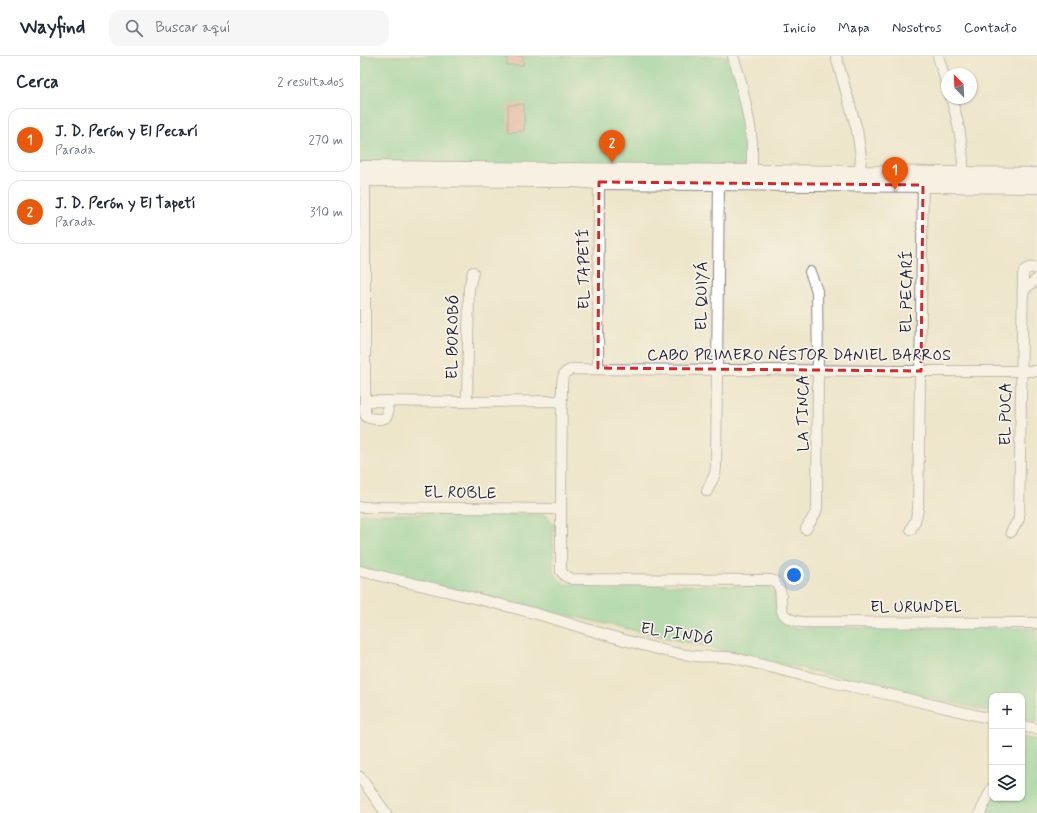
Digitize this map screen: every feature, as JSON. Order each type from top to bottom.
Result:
[{"type":"main road","points":[[362,174],[574,180],[599,176],[963,180],[1037,175]]},
{"type":"main road","points":[[963,180],[1037,186]]},
{"type":"street","points":[[733,56],[741,82],[750,126],[752,143],[752,178]]},
{"type":"street","points":[[836,56],[857,130],[861,158],[859,179]]},
{"type":"street","points":[[938,56],[942,68]]},
{"type":"street","points":[[953,104],[962,138],[964,161],[963,180]]},
{"type":"street","points":[[362,174],[364,414],[367,418],[386,417],[388,414],[387,401]]},
{"type":"street","name":"EL TAPETÍ","points":[[598,368],[599,176]]},
{"type":"street","name":"EL QUIYÁ","points":[[707,491],[715,474],[716,467],[719,177]]},
{"type":"street","name":"EL PECARÍ","points":[[911,530],[918,510],[923,180]]},
{"type":"street","name":"EL PUCA","points":[[1011,532],[1019,519],[1023,272],[1030,267],[1037,270]]},
{"type":"street","name":"EL BOROBÓ","points":[[467,402],[469,288],[473,272]]},
{"type":"street","name":"LA TINCA","points":[[806,528],[817,508],[817,291],[810,272]]},
{"type":"street","points":[[1023,294],[1026,287],[1037,280]]},
{"type":"street","name":"CABO PRIMERO NÉSTOR DANIEL BARROS","points":[[561,401],[563,375],[567,370],[573,369],[1037,371]]},
{"type":"street","points":[[364,401],[561,401],[561,509]]},
{"type":"street","name":"EL ROBLE","points":[[360,507],[561,509]]},
{"type":"street","name":"EL URUNDEL","points":[[561,509],[561,571],[565,576],[572,579],[771,580],[776,582],[780,588],[781,608],[784,614],[788,618],[794,620],[809,622],[1037,623]]},
{"type":"street","name":"EL PINDÓ","points":[[360,572],[494,603],[643,646],[696,656],[726,656],[813,678],[989,718]]},
{"type":"street","points":[[1025,727],[1037,729]]},
{"type":"street","points":[[360,777],[386,813]]},
{"type":"street","points":[[980,813],[989,794]]},
{"type":"highlighted area","points":[[599,182],[923,185],[921,371],[598,368]]},
{"type":"green space","points":[[360,56],[728,56],[738,86],[746,131],[749,160],[746,165],[741,166],[360,165]]},
{"type":"green space","points":[[360,514],[544,514],[553,524],[553,569],[557,578],[565,584],[769,586],[775,594],[776,610],[781,621],[791,628],[1037,628],[1037,723],[1025,720],[1025,693],[989,693],[989,711],[360,568]]},
{"type":"green space","points":[[1025,737],[1037,740],[1037,813],[983,813],[990,801],[1025,801]]},
{"type":"building","points":[[507,56],[523,56],[523,65],[507,65]]},
{"type":"building","points":[[524,104],[524,131],[508,132],[508,105]]},
{"type":"place","name":"J. D. Perón y El Tapetí","points":[[612,163]]},
{"type":"place","name":"J. D. Perón y El Pecarí","points":[[895,190]]}]
